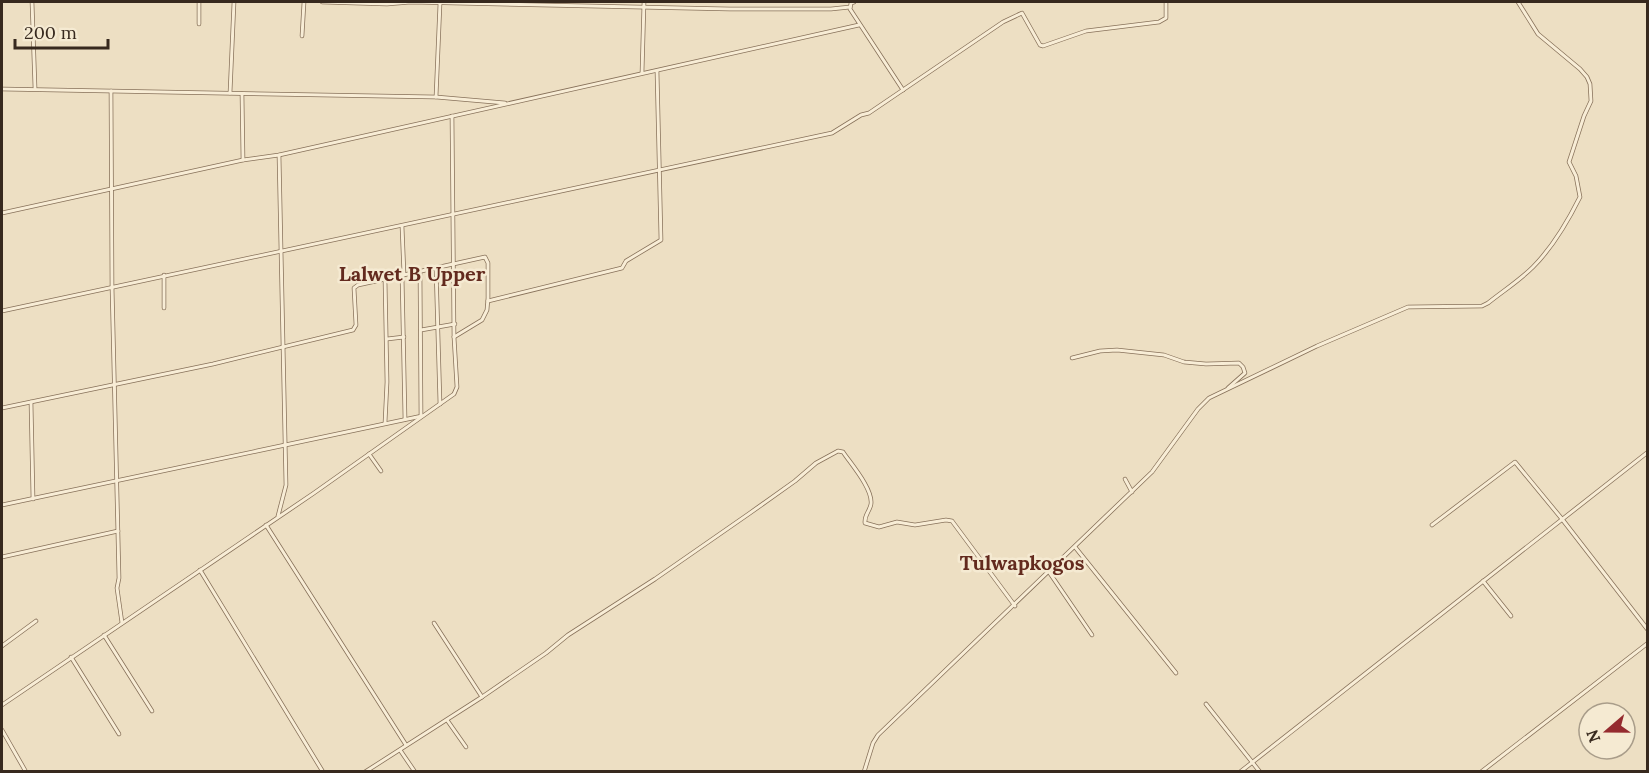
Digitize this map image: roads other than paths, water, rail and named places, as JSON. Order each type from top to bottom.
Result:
[{"type":"street","points":[[32,2],[35,88]]},
{"type":"street","points":[[199,2],[199,24]]},
{"type":"street","points":[[230,93],[234,2]]},
{"type":"street","points":[[302,36],[304,2]]},
{"type":"street","points":[[322,2],[644,4],[730,9],[831,9],[850,7],[854,2]]},
{"type":"street","points":[[436,97],[440,2]]},
{"type":"street","points":[[2,311],[832,133],[869,113],[1018,14],[1022,13],[1040,45],[1043,46],[1086,32],[1160,22],[1166,18],[1166,2]]},
{"type":"street","points":[[864,771],[878,735],[1132,492],[1163,460],[1202,404],[1209,398],[1317,346],[1408,307],[1482,306],[1532,269],[1557,236],[1580,197],[1576,176],[1569,162],[1584,116],[1592,101],[1587,76],[1538,34],[1518,2]]},
{"type":"street","points":[[642,73],[644,4]]},
{"type":"street","points":[[850,7],[859,25],[903,90]]},
{"type":"street","points":[[2,213],[243,160],[279,155],[859,25]]},
{"type":"street","points":[[488,301],[622,268],[626,261],[657,242],[662,236],[657,71]]},
{"type":"street","points":[[2,89],[436,97],[507,103]]},
{"type":"street","points":[[111,91],[112,286],[117,570],[119,578],[117,588],[122,623]]},
{"type":"street","points":[[242,94],[243,160]]},
{"type":"street","points":[[2,705],[278,518],[454,394],[457,387],[454,337],[452,116]]},
{"type":"street","points":[[278,518],[285,485],[279,155]]},
{"type":"street","points":[[402,225],[405,419]]},
{"type":"street","points":[[2,408],[282,348],[353,330],[356,325],[354,288],[361,284],[487,257],[487,310],[482,320],[454,337]]},
{"type":"street","points":[[436,268],[440,404]]},
{"type":"street","points":[[420,272],[423,416]]},
{"type":"street","points":[[164,275],[164,308]]},
{"type":"street","points":[[385,279],[387,339],[385,423]]},
{"type":"street","points":[[420,330],[454,324]]},
{"type":"street","points":[[387,339],[404,337]]},
{"type":"street","points":[[1072,358],[1100,351],[1117,350],[1164,355],[1184,362],[1239,363],[1245,373],[1225,390]]},
{"type":"street","points":[[31,401],[33,499]]},
{"type":"street","points":[[2,505],[423,416]]},
{"type":"street","points":[[365,771],[482,697],[568,635],[656,579],[795,481],[816,463],[838,451],[843,452],[869,492],[871,505],[864,519],[866,523],[879,527],[897,522],[915,525],[952,521],[1015,606]]},
{"type":"street","points":[[1240,771],[1647,452]]},
{"type":"street","points":[[369,454],[381,471]]},
{"type":"street","points":[[1432,525],[1515,462],[1647,630]]},
{"type":"street","points":[[1125,479],[1132,492]]},
{"type":"street","points":[[266,525],[406,745]]},
{"type":"street","points":[[2,557],[118,531]]},
{"type":"street","points":[[1075,547],[1176,673]]},
{"type":"street","points":[[200,570],[323,771]]},
{"type":"street","points":[[1049,572],[1092,635]]},
{"type":"street","points":[[1483,581],[1511,616]]},
{"type":"street","points":[[2,646],[36,621]]},
{"type":"street","points":[[434,623],[482,697]]},
{"type":"street","points":[[104,635],[152,711]]},
{"type":"street","points":[[1481,771],[1647,643]]},
{"type":"street","points":[[70,657],[119,734]]},
{"type":"street","points":[[1206,704],[1260,771]]},
{"type":"street","points":[[447,720],[466,747]]},
{"type":"street","points":[[2,730],[26,771]]},
{"type":"street","points":[[400,750],[415,771]]},
{"type":"district","name":"Lalwet B Upper","points":[[412,273]]},
{"type":"district","name":"Tulwapkogos","points":[[1022,562]]}]
